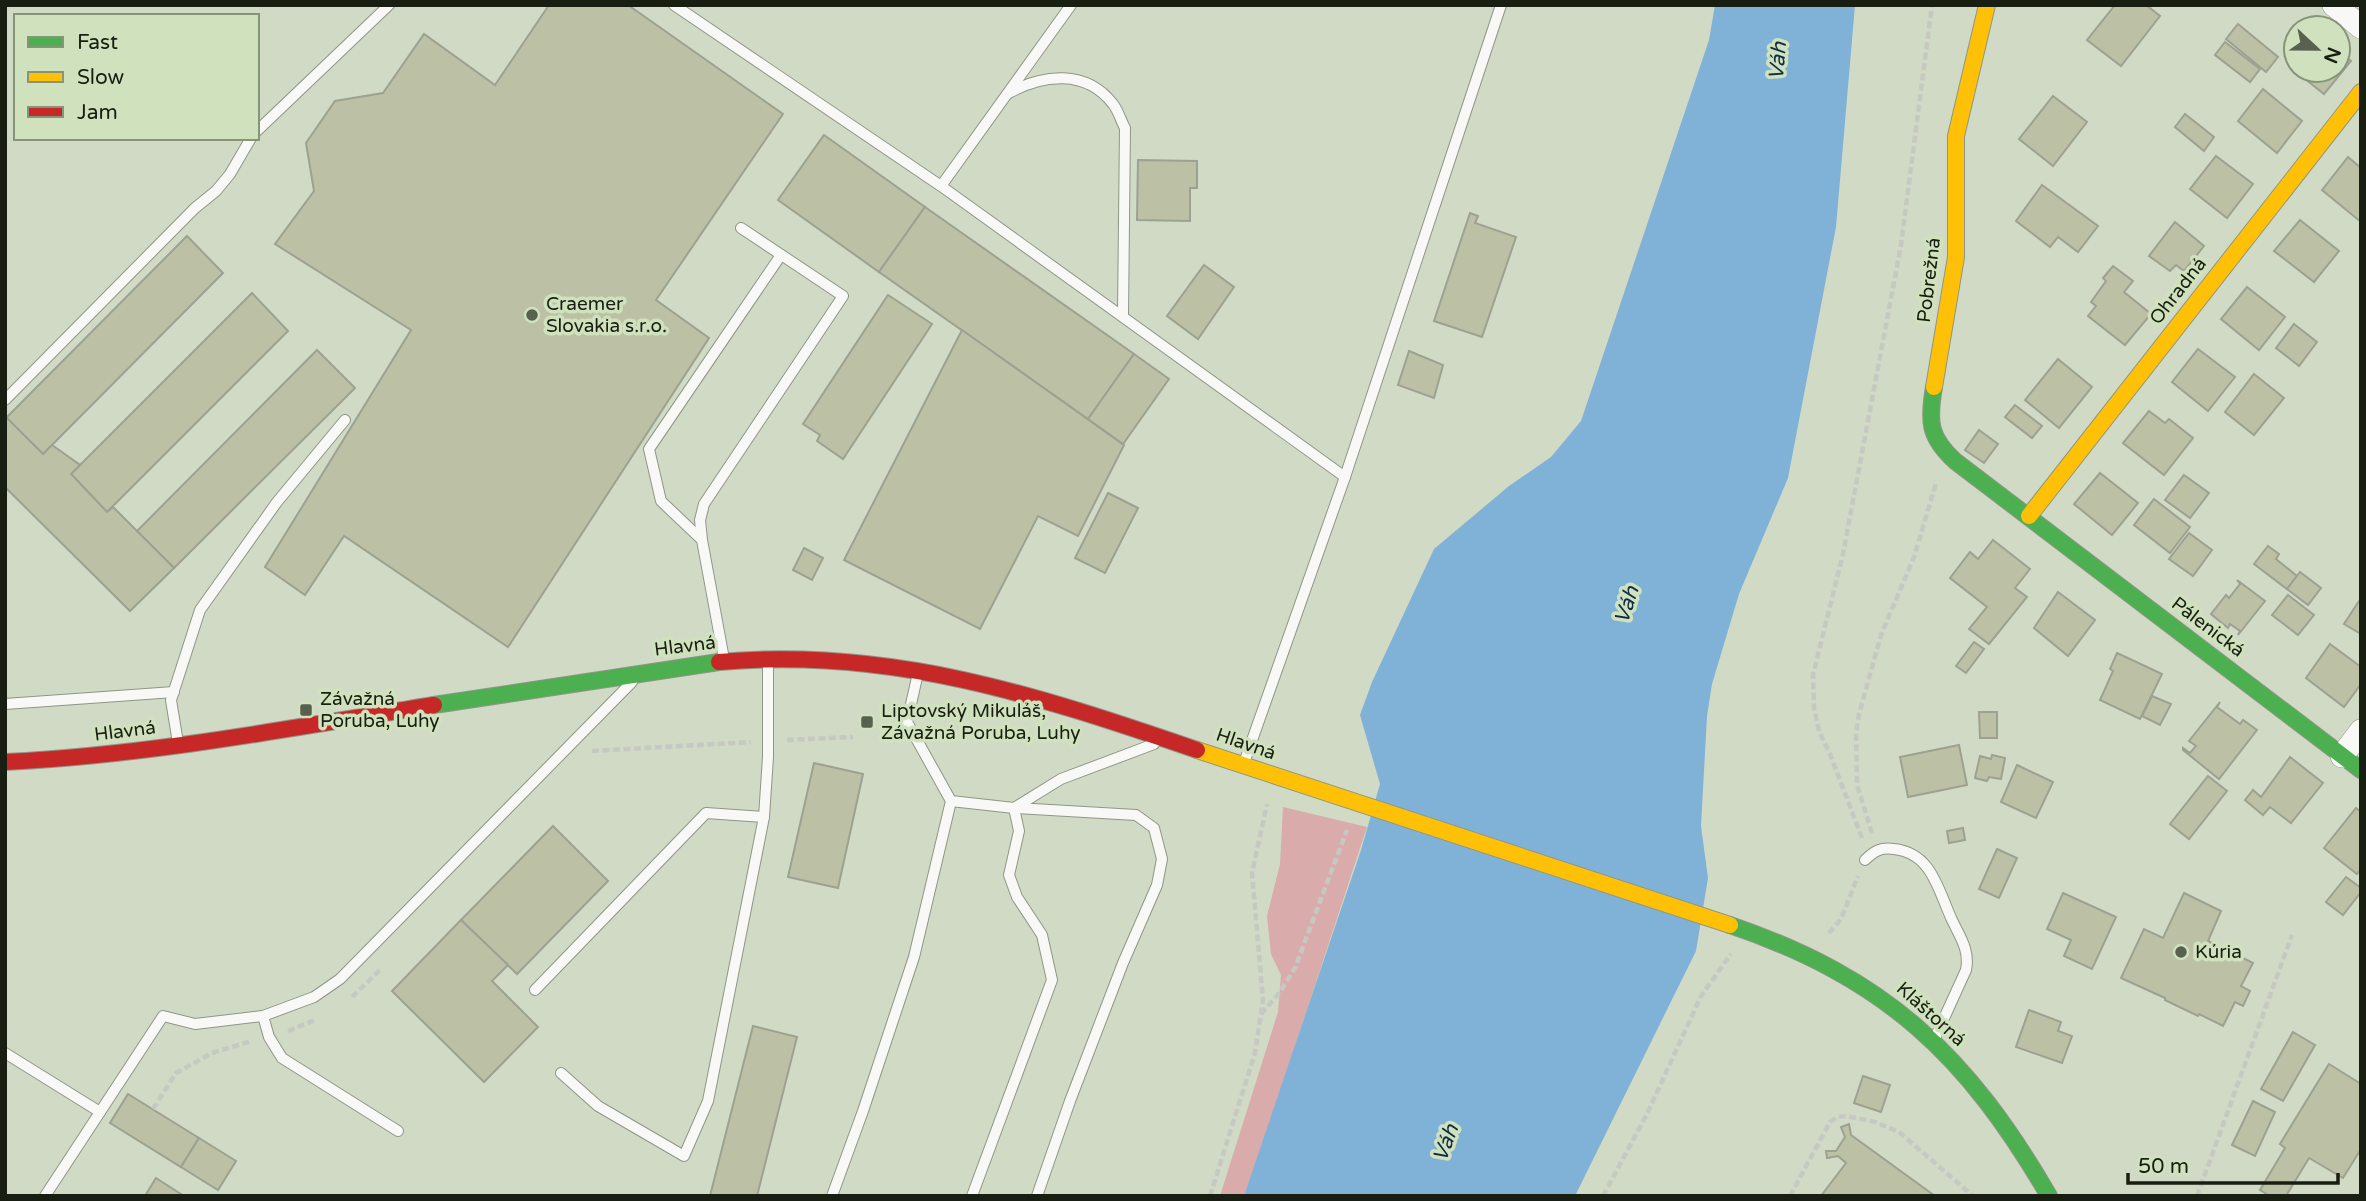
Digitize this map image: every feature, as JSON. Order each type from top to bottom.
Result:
[{"type":"street","name":"Pobrežná","points":[[1987,5],[1956,136],[1956,257],[1931,405],[1934,436],[1946,453],[2029,516]]},
{"type":"street","points":[[2334,5],[2361,27]]},
{"type":"street","name":"Ohradná","points":[[2029,516],[2361,92]]},
{"type":"street","name":"Pálenická","points":[[2029,516],[2361,770]]},
{"type":"street","name":"Hlavná","points":[[5,762],[64,760],[178,746],[641,673],[768,658],[834,659],[956,677],[1029,696],[1740,928]]},
{"type":"street","points":[[2342,756],[2361,731]]},
{"type":"street","name":"Kláštorná","points":[[1740,928],[1810,956],[1876,993],[1934,1041],[1979,1091],[2010,1133],[2049,1196]]},
{"type":"lane","points":[[259,129],[389,5]]},
{"type":"lane","points":[[674,5],[940,186],[1345,477]]},
{"type":"lane","points":[[940,186],[1071,5]]},
{"type":"lane","points":[[1243,766],[1345,477],[1501,5]]},
{"type":"lane","points":[[1009,93],[1029,82],[1060,77],[1081,81],[1114,104],[1125,128],[1122,315]]},
{"type":"lane","points":[[5,400],[195,208],[216,191],[230,174],[250,140]]},
{"type":"lane","points":[[725,663],[702,540],[700,520],[704,504],[843,296],[741,228]]},
{"type":"lane","points":[[702,540],[661,501],[649,449],[781,255]]},
{"type":"lane","points":[[178,746],[171,700],[200,610],[277,502],[345,420]]},
{"type":"lane","points":[[561,1073],[598,1106],[684,1156],[708,1101],[764,817],[768,658]]},
{"type":"lane","points":[[832,1196],[914,957],[951,801],[907,722],[919,671]]},
{"type":"lane","points":[[44,1196],[163,1016],[195,1024],[263,1016],[314,997],[340,979],[641,673]]},
{"type":"lane","points":[[5,704],[173,692]]},
{"type":"lane","points":[[1014,808],[1061,779],[1165,739]]},
{"type":"lane","points":[[951,801],[1014,808],[1136,815],[1154,828],[1161,859],[1157,885],[1123,962],[1037,1196]]},
{"type":"lane","points":[[972,1196],[1052,980],[1042,935],[1017,897],[1009,875],[1020,831],[1014,808]]},
{"type":"lane","points":[[535,990],[706,813],[764,817]]},
{"type":"lane","points":[[1870,856],[1881,848],[1900,849],[1916,856],[1925,864],[1939,886],[1965,946],[1968,962],[1966,970],[1934,1041]]},
{"type":"lane","points":[[263,1016],[269,1037],[282,1058],[398,1131]]},
{"type":"lane","points":[[5,1053],[100,1112]]},
{"type":"path","points":[[1870,856],[1819,731],[1814,708],[1813,676],[1843,554],[1899,257],[1932,5]]},
{"type":"path","points":[[1810,956],[1841,919],[1870,856],[1869,822],[1857,785],[1856,732],[1859,714],[1881,635],[1914,557],[1946,453]]},
{"type":"path","points":[[583,761],[593,751],[853,737]]},
{"type":"path","points":[[1210,1196],[1255,1053],[1261,1015],[1263,1000],[1252,873],[1275,776]]},
{"type":"path","points":[[1261,1015],[1295,968],[1356,804]]},
{"type":"path","points":[[1603,1196],[1647,1114],[1701,996],[1740,928]]},
{"type":"path","points":[[2197,1196],[2291,935]]},
{"type":"path","points":[[345,1002],[357,994],[384,965]]},
{"type":"path","points":[[153,1110],[176,1073],[212,1053],[301,1027],[321,1016]]},
{"type":"path","points":[[1790,1196],[1830,1122],[1837,1117],[1847,1116],[1875,1122],[1899,1132],[1973,1196]]},
{"type":"shaded area","points":[[1283,807],[1367,827],[1244,1196],[1220,1196],[1278,1012],[1281,975],[1271,954],[1267,916],[1280,864]]},
{"type":"water","name":"Váh","points":[[1715,5],[1855,5],[1836,227],[1788,478],[1739,594],[1712,684],[1707,716],[1701,826],[1708,878],[1696,951],[1575,1196],[1244,1196],[1361,850],[1380,784],[1360,715],[1372,682],[1434,549],[1509,486],[1551,457],[1581,421],[1709,40]]},
{"type":"building","name":"Craemer Slovakia s.r.o.","points":[[549,5],[628,5],[783,114],[656,300],[709,338],[508,647],[344,536],[305,595],[265,567],[411,330],[275,244],[314,191],[306,143],[335,101],[383,93],[424,34],[495,85]]},
{"type":"building","points":[[2115,5],[2146,5],[2160,16],[2121,66],[2087,40]]},
{"type":"building","points":[[2238,24],[2278,57],[2266,72],[2226,39]]},
{"type":"building","points":[[2225,42],[2260,69],[2250,82],[2215,55]]},
{"type":"building","points":[[2312,84],[2332,84],[2324,94]]},
{"type":"building","points":[[2263,89],[2302,121],[2277,153],[2238,121]]},
{"type":"building","points":[[2053,96],[2087,122],[2053,166],[2019,139]]},
{"type":"building","points":[[2185,114],[2214,137],[2204,151],[2175,127]]},
{"type":"building","points":[[824,135],[925,207],[879,272],[778,200]]},
{"type":"building","points":[[2216,156],[2253,184],[2227,218],[2190,189]]},
{"type":"building","points":[[2348,157],[2361,168],[2361,222],[2322,190]]},
{"type":"building","points":[[1138,160],[1197,161],[1197,188],[1190,188],[1190,221],[1137,220]]},
{"type":"building","points":[[2042,185],[2098,226],[2078,252],[2058,237],[2050,247],[2016,221]]},
{"type":"building","points":[[925,207],[1134,354],[1088,419],[879,272]]},
{"type":"building","points":[[1470,213],[1478,216],[1475,223],[1516,237],[1482,337],[1434,321]]},
{"type":"building","points":[[2300,220],[2339,251],[2314,282],[2274,251]]},
{"type":"building","points":[[2175,222],[2204,246],[2184,271],[2176,265],[2170,271],[2149,256]]},
{"type":"building","points":[[187,236],[223,273],[43,454],[6,418]]},
{"type":"building","points":[[1204,265],[1234,287],[1198,339],[1167,316]]},
{"type":"building","points":[[2113,266],[2133,281],[2124,292],[2151,314],[2125,345],[2088,316],[2096,306],[2091,302],[2106,281],[2103,278]]},
{"type":"building","points":[[2247,287],[2285,317],[2259,350],[2221,319]]},
{"type":"building","points":[[252,293],[288,331],[107,512],[71,474]]},
{"type":"building","points":[[888,295],[932,324],[843,459],[817,441],[820,435],[803,424]]},
{"type":"building","points":[[2294,324],[2317,342],[2299,366],[2276,348]]},
{"type":"building","points":[[962,330],[1124,445],[1078,536],[1038,516],[980,629],[844,560]]},
{"type":"building","points":[[2198,349],[2235,377],[2208,411],[2172,382]]},
{"type":"building","points":[[317,350],[355,388],[174,568],[137,531]]},
{"type":"building","points":[[1409,351],[1443,365],[1434,398],[1398,385]]},
{"type":"building","points":[[1134,354],[1169,379],[1123,444],[1088,419]]},
{"type":"building","points":[[2058,359],[2092,387],[2059,428],[2025,400]]},
{"type":"building","points":[[2254,374],[2284,398],[2254,435],[2225,412]]},
{"type":"building","points":[[2015,405],[2042,426],[2032,438],[2005,417]]},
{"type":"building","points":[[2149,411],[2165,423],[2169,419],[2193,438],[2164,475],[2123,443]]},
{"type":"building","points":[[6,417],[43,454],[52,445],[80,465],[71,474],[107,512],[113,507],[174,568],[130,611],[5,487]]},
{"type":"building","points":[[1979,430],[1998,444],[1984,463],[1965,450]]},
{"type":"building","points":[[2100,473],[2138,503],[2112,535],[2074,504]]},
{"type":"building","points":[[2184,475],[2209,493],[2190,518],[2165,500]]},
{"type":"building","points":[[1108,493],[1138,508],[1105,573],[1075,558]]},
{"type":"building","points":[[2154,499],[2190,527],[2170,553],[2134,525]]},
{"type":"building","points":[[2189,533],[2212,550],[2193,576],[2169,559]]},
{"type":"building","points":[[1993,540],[2030,569],[2015,588],[2027,597],[1989,644],[1969,629],[1987,607],[1950,578],[1970,552],[1978,559]]},
{"type":"building","points":[[2268,546],[2279,554],[2276,559],[2297,576],[2287,589],[2254,564]]},
{"type":"building","points":[[804,548],[823,558],[812,580],[793,570]]},
{"type":"building","points":[[2300,572],[2321,588],[2308,605],[2287,589]]},
{"type":"building","points":[[2237,580],[2265,601],[2238,635],[2240,631],[2230,624],[2228,628],[2211,614],[2226,595],[2229,598],[2240,584]]},
{"type":"building","points":[[2058,592],[2095,620],[2068,656],[2034,628]]},
{"type":"building","points":[[2288,595],[2314,615],[2298,635],[2272,615]]},
{"type":"building","points":[[2361,598],[2361,634],[2344,624]]},
{"type":"building","points":[[1974,642],[1984,649],[1966,673],[1956,666]]},
{"type":"building","points":[[2330,644],[2361,667],[2361,684],[2344,707],[2306,678]]},
{"type":"building","points":[[2117,653],[2162,674],[2140,719],[2100,700],[2113,671],[2110,669]]},
{"type":"building","points":[[2152,696],[2171,704],[2160,725],[2142,716]]},
{"type":"building","points":[[2220,702],[2217,707],[2240,724],[2243,720],[2257,730],[2219,779],[2183,748],[2190,753],[2196,746],[2189,741]]},
{"type":"building","points":[[1979,712],[1997,712],[1997,738],[1980,738]]},
{"type":"building","points":[[1959,745],[1967,785],[1908,797],[1900,757]]},
{"type":"building","points":[[1992,755],[2005,758],[2001,779],[1989,777],[1987,781],[1975,778],[1980,756],[1991,759]]},
{"type":"building","points":[[2290,757],[2323,783],[2291,823],[2270,807],[2263,815],[2245,800],[2253,790],[2261,797]]},
{"type":"building","points":[[814,763],[863,774],[838,888],[788,877]]},
{"type":"building","points":[[2017,765],[2053,782],[2036,818],[2001,802]]},
{"type":"building","points":[[2208,776],[2227,791],[2189,839],[2170,824]]},
{"type":"building","points":[[2356,808],[2361,812],[2361,869],[2357,874],[2324,848]]},
{"type":"building","points":[[553,826],[608,881],[517,974],[461,920]]},
{"type":"building","points":[[1963,828],[1965,840],[1949,843],[1947,831]]},
{"type":"building","points":[[1997,849],[2017,858],[1999,898],[1979,889]]},
{"type":"building","points":[[2346,877],[2361,888],[2361,892],[2343,915],[2326,902]]},
{"type":"building","points":[[2063,893],[2116,917],[2092,969],[2064,956],[2071,940],[2047,929]]},
{"type":"building","name":"Kúria","points":[[2184,893],[2221,911],[2208,941],[2253,963],[2241,986],[2250,991],[2243,1006],[2235,1002],[2223,1026],[2121,978],[2144,929],[2163,938]]},
{"type":"building","points":[[461,920],[508,965],[492,981],[538,1027],[484,1082],[392,991]]},
{"type":"building","points":[[2029,1010],[2061,1022],[2058,1031],[2072,1036],[2062,1063],[2016,1047]]},
{"type":"building","points":[[753,1026],[797,1037],[757,1196],[710,1196]]},
{"type":"building","points":[[2293,1032],[2315,1045],[2283,1101],[2261,1089]]},
{"type":"building","points":[[2329,1064],[2361,1084],[2361,1149],[2343,1178],[2309,1158],[2286,1196],[2270,1196],[2260,1190],[2285,1148],[2280,1144]]},
{"type":"building","points":[[1863,1076],[1890,1085],[1881,1112],[1854,1103]]},
{"type":"building","points":[[128,1094],[199,1138],[181,1167],[110,1123]]},
{"type":"building","points":[[2253,1101],[2275,1112],[2255,1156],[2232,1145]]},
{"type":"building","points":[[1849,1124],[1851,1135],[1935,1196],[1821,1196],[1846,1163],[1838,1156],[1827,1158],[1826,1151],[1836,1151],[1845,1137],[1841,1127]]},
{"type":"building","points":[[199,1138],[236,1161],[218,1190],[181,1167]]},
{"type":"building","points":[[156,1178],[184,1196],[145,1196]]},
{"type":"traffic: fast","points":[[1934,387],[1932,428],[1940,444],[1955,461],[2361,770]]},
{"type":"traffic: fast","points":[[434,705],[719,662]]},
{"type":"traffic: fast","points":[[1730,925],[1785,946],[1834,970],[1878,997],[1917,1028],[1953,1062],[1986,1102],[2049,1196]]},
{"type":"traffic: slow","points":[[1934,387],[1956,257],[1956,136],[1987,5]]},
{"type":"traffic: slow","points":[[2029,516],[2361,92]]},
{"type":"traffic: slow","points":[[1197,750],[1730,925]]},
{"type":"traffic: jam","points":[[719,662],[782,659],[844,662],[903,669],[1020,694],[1197,750]]},
{"type":"traffic: jam","points":[[5,762],[167,747],[434,705]]},
{"type":"place","name":"Craemer Slovakia s.r.o.","points":[[532,315]]},
{"type":"place","name":"Závažná Poruba, Luhy","points":[[306,710]]},
{"type":"place","name":"Liptovský Mikuláš, Závažná Poruba, Luhy","points":[[867,722]]},
{"type":"place","name":"Kúria","points":[[2181,952]]}]
